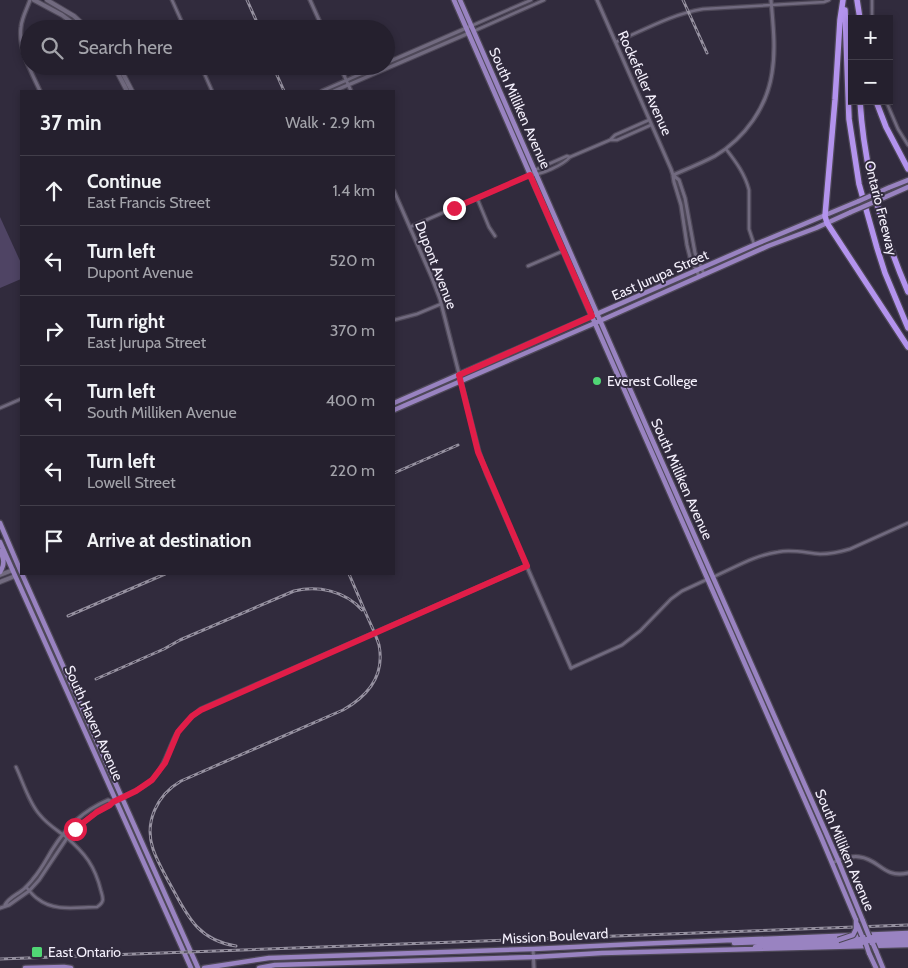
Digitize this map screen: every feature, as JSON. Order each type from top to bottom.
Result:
[{"type":"highway","points":[[844,0],[840,20],[825,216],[827,223],[908,347]]},
{"type":"highway","name":"Ontario Freeway","points":[[844,0],[850,119],[859,184],[882,264],[908,328]]},
{"type":"highway","points":[[856,0],[858,15]]},
{"type":"highway","name":"Ontario Freeway","points":[[860,105],[872,182],[889,243],[908,292]]},
{"type":"highway","points":[[877,105],[886,128],[908,169]]},
{"type":"main road","points":[[34,0],[69,20]]},
{"type":"main road","points":[[47,0],[78,20]]},
{"type":"main road","name":"South Milliken Avenue","points":[[454,0],[470,29],[536,173],[710,578]]},
{"type":"main road","name":"South Milliken Avenue","points":[[460,0],[530,175],[780,736],[838,860],[883,968]]},
{"type":"main road","points":[[119,75],[126,90]]},
{"type":"main road","points":[[124,75],[131,90]]},
{"type":"main road","name":"East Jurupa Street","points":[[395,410],[592,316],[908,180]]},
{"type":"main road","name":"East Jurupa Street","points":[[395,403],[595,323],[701,275],[908,187]]},
{"type":"main road","name":"South Haven Avenue","points":[[0,523],[20,568]]},
{"type":"main road","name":"South Haven Avenue","points":[[0,542],[114,801],[191,968]]},
{"type":"main road","points":[[0,551],[4,562],[0,574]]},
{"type":"main road","points":[[0,574],[12,570],[20,570]]},
{"type":"main road","points":[[0,582],[15,576],[20,571]]},
{"type":"main road","name":"South Haven Avenue","points":[[23,575],[198,968]]},
{"type":"main road","name":"South Milliken Avenue","points":[[780,736],[876,968]]},
{"type":"main road","points":[[622,945],[836,942],[854,935],[856,920]]},
{"type":"main road","points":[[733,950],[764,946],[864,941],[908,935]]},
{"type":"main road","name":"Mission Boulevard","points":[[204,968],[270,958],[908,935]]},
{"type":"main road","points":[[872,940],[908,941]]},
{"type":"main road","name":"Mission Boulevard","points":[[259,968],[275,965],[534,957],[602,953],[908,945]]},
{"type":"main road","points":[[25,968],[71,968]]},
{"type":"street","points":[[23,20],[30,0]]},
{"type":"street","points":[[172,0],[180,20]]},
{"type":"street","points":[[310,0],[319,20]]},
{"type":"street","points":[[395,63],[531,0]]},
{"type":"street","points":[[395,59],[544,0]]},
{"type":"street","name":"Rockefeller Avenue","points":[[597,0],[674,175],[679,180],[685,198],[692,240],[701,275]]},
{"type":"street","points":[[674,175],[726,149],[740,137],[761,107],[767,92],[774,57],[771,0]]},
{"type":"street","points":[[615,42],[673,17],[695,10],[824,2],[829,0]]},
{"type":"street","points":[[872,0],[872,15]]},
{"type":"street","points":[[33,75],[40,90]]},
{"type":"street","points":[[205,75],[212,90]]},
{"type":"street","points":[[344,75],[350,90]]},
{"type":"street","points":[[324,90],[359,75]]},
{"type":"street","points":[[336,90],[370,75]]},
{"type":"street","points":[[888,105],[898,129],[908,145]]},
{"type":"street","points":[[410,228],[530,175],[566,162],[570,157],[610,140],[616,135],[649,120]]},
{"type":"street","points":[[610,140],[617,140],[652,125]]},
{"type":"street","points":[[726,149],[740,168],[748,185],[749,230],[754,245]]},
{"type":"street","name":"Dupont Avenue","points":[[395,193],[432,278],[441,304],[478,452],[571,668]]},
{"type":"street","points":[[477,198],[495,236]]},
{"type":"street","points":[[528,266],[564,250]]},
{"type":"street","points":[[395,320],[406,318],[441,304]]},
{"type":"street","points":[[0,408],[20,399]]},
{"type":"street","points":[[571,668],[622,645],[640,631],[671,599],[682,591],[710,578],[777,552],[796,551],[826,554],[840,552],[908,523]]},
{"type":"street","points":[[0,908],[5,906],[7,901],[39,880],[67,838],[87,819],[114,801],[136,791],[152,780],[165,763],[178,732],[192,716],[201,710],[527,566]]},
{"type":"street","points":[[16,767],[38,814],[83,853],[94,868],[99,880],[103,902],[100,906],[62,908],[51,906],[39,900],[27,889]]},
{"type":"street","points":[[27,889],[62,835],[72,824],[88,810],[108,800],[114,801]]},
{"type":"street","points":[[832,863],[849,857],[860,857],[871,861],[888,872],[894,874],[908,873]]},
{"type":"street","points":[[533,949],[534,968]]},
{"type":"shaded area","points":[[0,217],[20,261],[20,279],[0,288]]},
{"type":"railway","points":[[247,0],[256,20]]},
{"type":"railway","points":[[683,0],[707,53]]},
{"type":"railway","points":[[277,75],[284,90]]},
{"type":"railway","points":[[395,473],[458,445]]},
{"type":"railway","points":[[68,616],[163,575]]},
{"type":"railway","points":[[236,946],[223,943],[202,932],[188,916],[153,849],[150,829],[152,819],[159,802],[165,794],[181,781],[343,710],[360,698],[373,684],[379,666],[379,645],[349,575]]},
{"type":"railway","points":[[96,679],[180,640],[294,591],[303,589],[331,591],[348,598],[362,610]]},
{"type":"railway","points":[[0,959],[908,925]]},
{"type":"place","name":"Everest College","points":[[597,381]]},
{"type":"place","name":"East Ontario","points":[[37,952]]},
{"type":"route","points":[[75,829],[97,812],[152,780],[165,763],[178,732],[192,716],[201,710],[527,566],[478,452],[459,375],[592,316],[530,175],[454,208]]}]
